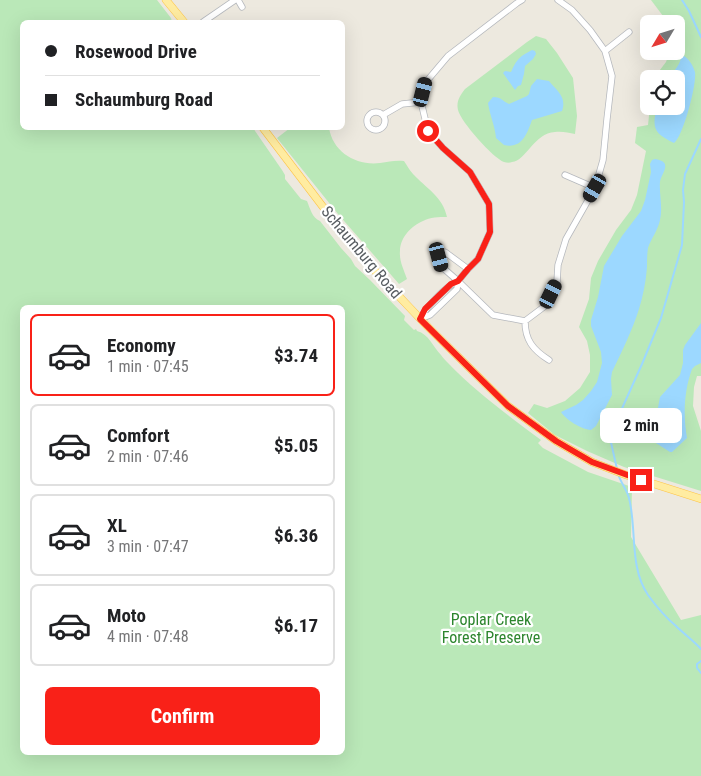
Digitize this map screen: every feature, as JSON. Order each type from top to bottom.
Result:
[{"type":"main road","points":[[166,0],[182,20]]},
{"type":"main road","name":"Schaumburg Road","points":[[265,130],[376,272],[420,319],[508,406],[556,441],[592,462],[701,499]]},
{"type":"street","points":[[206,20],[236,0],[242,7]]},
{"type":"street","points":[[420,319],[425,309],[451,284],[458,281],[478,259],[490,232],[489,204],[470,172],[443,148],[428,131],[421,102],[426,82],[448,56],[522,0]]},
{"type":"street","points":[[468,269],[445,252],[439,257],[442,267],[493,316],[525,321],[545,306],[557,282],[558,265],[566,239],[595,188],[603,160],[612,76],[605,50],[572,10],[558,0]]},
{"type":"street","points":[[605,50],[630,32]]},
{"type":"street","points":[[383,115],[402,104],[421,102]]},
{"type":"street","points":[[565,175],[595,188]]},
{"type":"street","points":[[525,321],[525,330],[530,344],[538,354],[549,360]]},
{"type":"green space","name":"Poplar Creek Forest Preserve","points":[[0,0],[157,0],[172,20],[20,20],[20,130],[254,130],[282,170],[285,179],[301,199],[307,201],[313,215],[320,221],[355,266],[405,316],[404,320],[414,330],[416,329],[428,338],[460,375],[541,440],[538,443],[543,448],[588,472],[632,487],[631,537],[681,620],[701,615],[701,776],[0,776]]},
{"type":"green space","points":[[651,0],[701,0],[701,376],[697,376],[694,387],[693,406],[701,431],[701,491],[624,467],[587,451],[555,435],[528,413],[534,404],[547,408],[565,401],[580,388],[590,372],[590,355],[587,341],[579,327],[589,299],[591,278],[598,261],[616,230],[631,210],[637,195],[646,151],[635,143],[637,127],[648,125],[649,115],[685,115],[685,70],[660,70],[667,60],[685,60],[685,15],[662,15]]},
{"type":"green space","points":[[536,36],[546,39],[573,78],[577,116],[575,134],[555,132],[548,134],[541,137],[522,157],[510,163],[505,162],[485,147],[471,131],[460,116],[458,101],[465,89]]},
{"type":"green space","points":[[287,130],[329,130],[335,144],[354,160],[371,163],[404,161],[412,172],[438,198],[447,217],[426,220],[410,229],[407,233],[400,246],[400,258],[407,279],[399,284],[338,214],[277,138]]},
{"type":"water","points":[[532,50],[536,54],[525,66],[521,85],[515,90],[503,73],[505,71],[511,72],[519,59]]},
{"type":"water","points":[[685,57],[688,59],[695,72],[695,78],[692,98],[685,121],[678,139],[674,143],[658,133],[655,120],[656,115],[685,115],[685,70],[674,70],[680,61],[685,60]]},
{"type":"water","points":[[537,79],[549,81],[558,91],[563,102],[562,111],[532,120],[526,135],[519,143],[510,146],[504,145],[496,138],[488,103],[493,97],[500,98],[509,104],[527,96],[531,86]]},
{"type":"water","points":[[655,159],[661,160],[665,165],[660,182],[661,215],[658,227],[648,248],[646,278],[642,299],[630,333],[612,372],[612,395],[596,426],[591,430],[578,426],[561,412],[583,400],[597,382],[602,363],[601,352],[591,326],[591,320],[604,266],[622,236],[641,211],[651,172],[650,164]]},
{"type":"water","points":[[701,323],[701,363],[692,369],[686,394],[685,421],[687,438],[670,452],[648,438],[647,428],[657,413],[660,397],[680,375],[685,345]]},
{"type":"waterway","points":[[682,0],[701,37]]},
{"type":"waterway","points":[[617,469],[610,438],[661,318],[682,245],[685,174],[701,139]]},
{"type":"waterway","points":[[618,474],[629,498],[636,560],[642,584],[648,595],[668,619],[701,649]]},
{"type":"waterway","points":[[701,661],[697,664],[697,668],[701,673]]},
{"type":"route","points":[[428,131],[443,148],[470,172],[489,204],[490,232],[478,259],[458,281],[451,284],[425,309],[420,319],[508,406],[556,441],[592,462],[641,480]]}]
